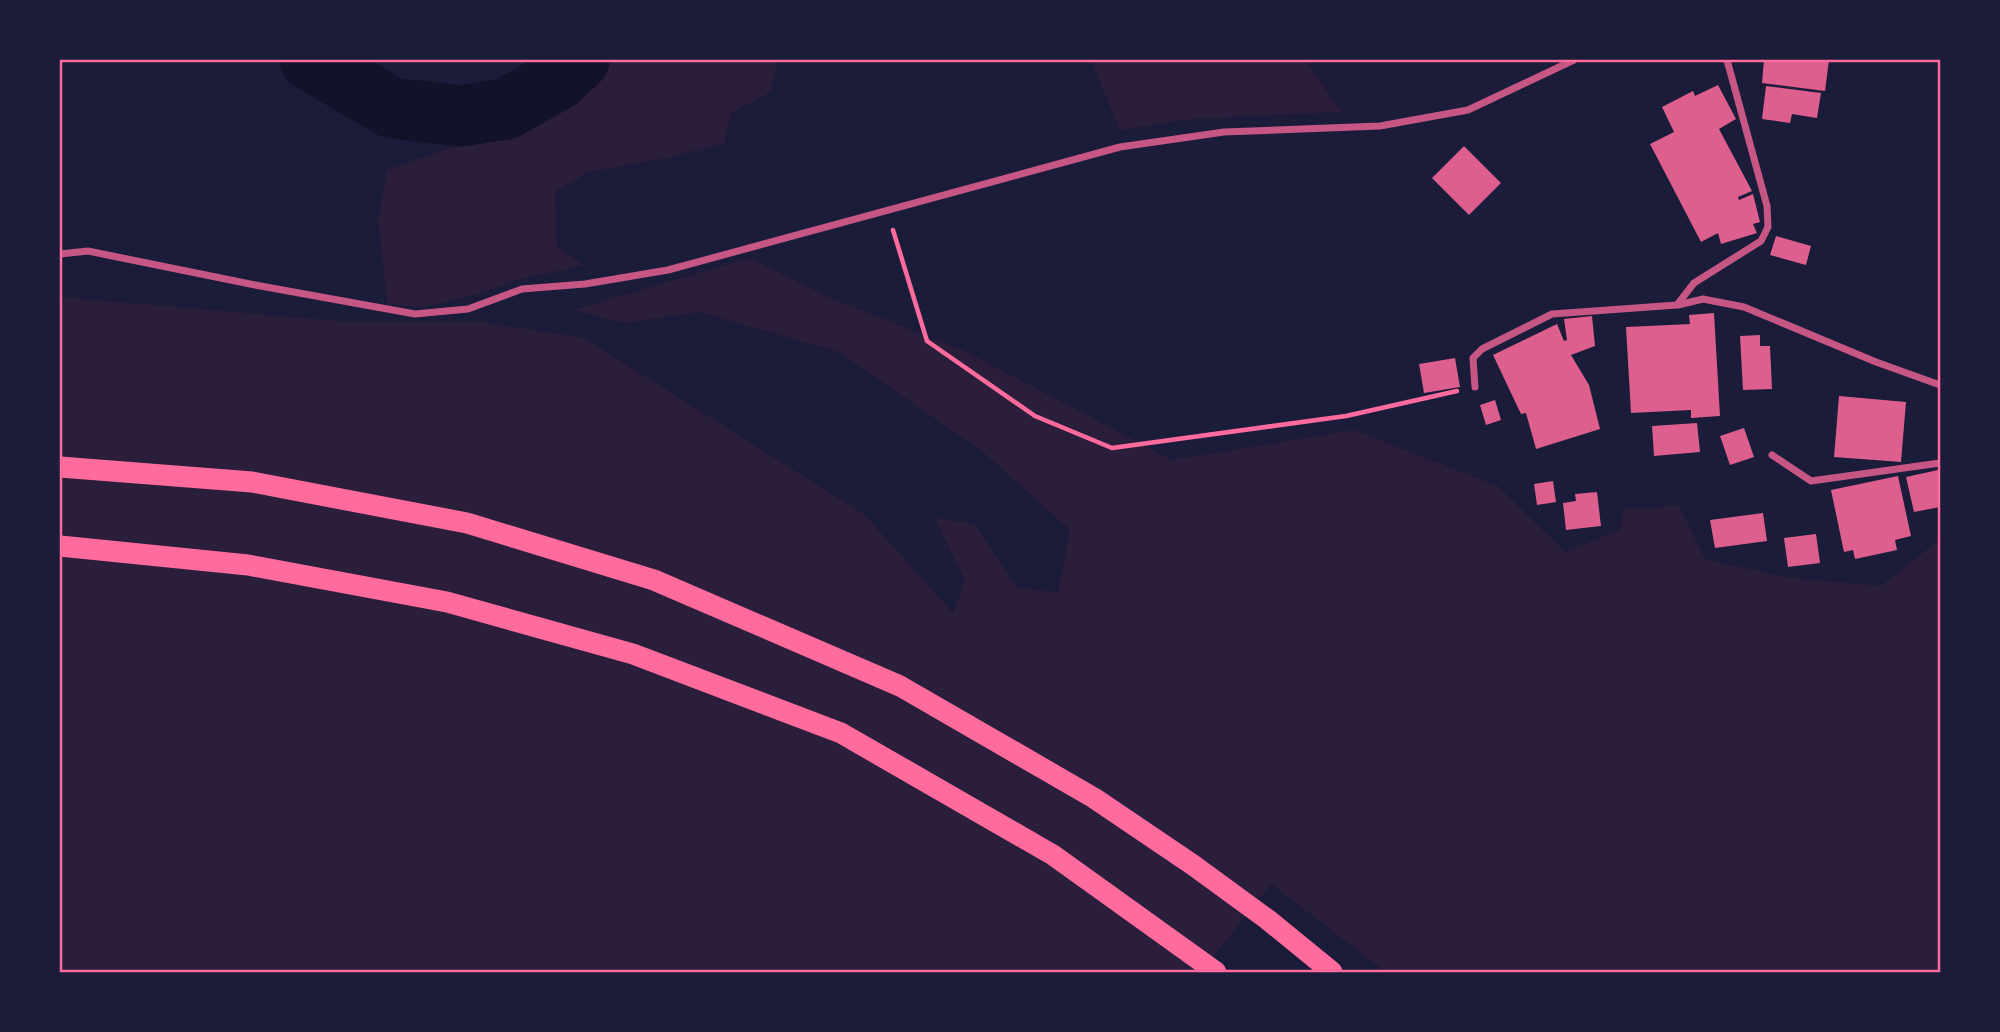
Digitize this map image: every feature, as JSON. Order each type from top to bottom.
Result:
[{"type":"highway","points":[[60,467],[252,482],[279,487],[467,523],[654,580],[900,686],[1094,798],[1267,919],[1332,972]]},
{"type":"highway","points":[[60,546],[248,565],[447,602],[633,654],[841,733],[1053,855],[1216,972]]},
{"type":"street","points":[[60,254],[88,251],[415,314],[468,309],[522,289],[585,284],[668,270],[1120,147],[1224,132],[1380,126],[1468,110],[1574,60]]},
{"type":"street","points":[[1677,305],[1694,283],[1761,241],[1768,228],[1767,206],[1727,60]]},
{"type":"street","points":[[1475,387],[1473,358],[1482,349],[1552,314],[1677,305],[1703,299],[1744,307],[1941,386]]},
{"type":"street","points":[[1772,455],[1811,481],[1941,463]]},
{"type":"path","points":[[887,211],[927,341],[1035,416],[1112,448],[1346,416],[1475,387]]},
{"type":"shaded area","points":[[611,60],[777,60],[771,92],[730,114],[725,143],[662,159],[588,172],[555,192],[557,246],[584,265],[517,280],[467,297],[419,308],[387,303],[378,220],[387,170],[466,142],[575,90]]},
{"type":"shaded area","points":[[1091,60],[1306,60],[1341,112],[1192,119],[1120,130]]},
{"type":"shaded area","points":[[749,258],[831,298],[965,351],[1172,460],[1354,430],[1498,486],[1565,552],[1621,529],[1624,509],[1679,506],[1705,559],[1784,577],[1881,586],[1940,539],[1940,972],[1386,972],[1271,884],[1201,972],[60,972],[60,297],[351,322],[482,322],[584,338],[864,514],[953,613],[965,581],[935,518],[975,524],[1016,587],[1058,593],[1070,530],[983,452],[839,352],[699,312],[626,323],[573,310]]},
{"type":"building","points":[[1764,60],[1829,60],[1825,91],[1762,83]]},
{"type":"building","points":[[1718,85],[1736,119],[1719,129],[1752,191],[1738,197],[1739,200],[1753,194],[1760,222],[1753,224],[1757,233],[1721,244],[1718,233],[1701,242],[1650,144],[1674,132],[1662,107],[1693,91],[1695,96]]},
{"type":"building","points":[[1766,86],[1821,93],[1817,118],[1792,114],[1790,123],[1762,119]]},
{"type":"building","points":[[1464,146],[1501,183],[1469,215],[1432,178]]},
{"type":"building","points":[[1776,236],[1811,246],[1806,265],[1770,255]]},
{"type":"building","points":[[1714,313],[1720,416],[1691,418],[1691,410],[1631,413],[1626,327],[1690,324],[1689,315]]},
{"type":"building","points":[[1592,316],[1595,346],[1571,355],[1589,385],[1600,429],[1536,449],[1526,413],[1521,414],[1493,355],[1557,324],[1564,341],[1567,340],[1564,319]]},
{"type":"building","points":[[1760,335],[1760,346],[1770,346],[1772,389],[1743,390],[1740,336]]},
{"type":"building","points":[[1455,358],[1460,387],[1424,393],[1419,364]]},
{"type":"building","points":[[1839,396],[1906,402],[1901,462],[1834,457]]},
{"type":"building","points":[[1495,400],[1501,420],[1486,425],[1480,405]]},
{"type":"building","points":[[1697,423],[1700,452],[1654,456],[1652,426]]},
{"type":"building","points":[[1744,428],[1754,457],[1730,465],[1720,436]]},
{"type":"building","points":[[1938,470],[1940,507],[1914,512],[1906,477]]},
{"type":"building","points":[[1898,476],[1911,536],[1895,540],[1897,550],[1855,559],[1853,550],[1844,552],[1831,490]]},
{"type":"building","points":[[1553,481],[1556,502],[1537,505],[1534,484]]},
{"type":"building","points":[[1597,492],[1601,526],[1566,530],[1563,503],[1576,501],[1575,494]]},
{"type":"building","points":[[1763,513],[1767,541],[1715,548],[1710,520]]},
{"type":"building","points":[[1816,534],[1820,563],[1788,567],[1784,538]]},
{"type":"waterway","points":[[310,60],[392,108],[461,116],[506,109],[559,79],[579,60]]}]
